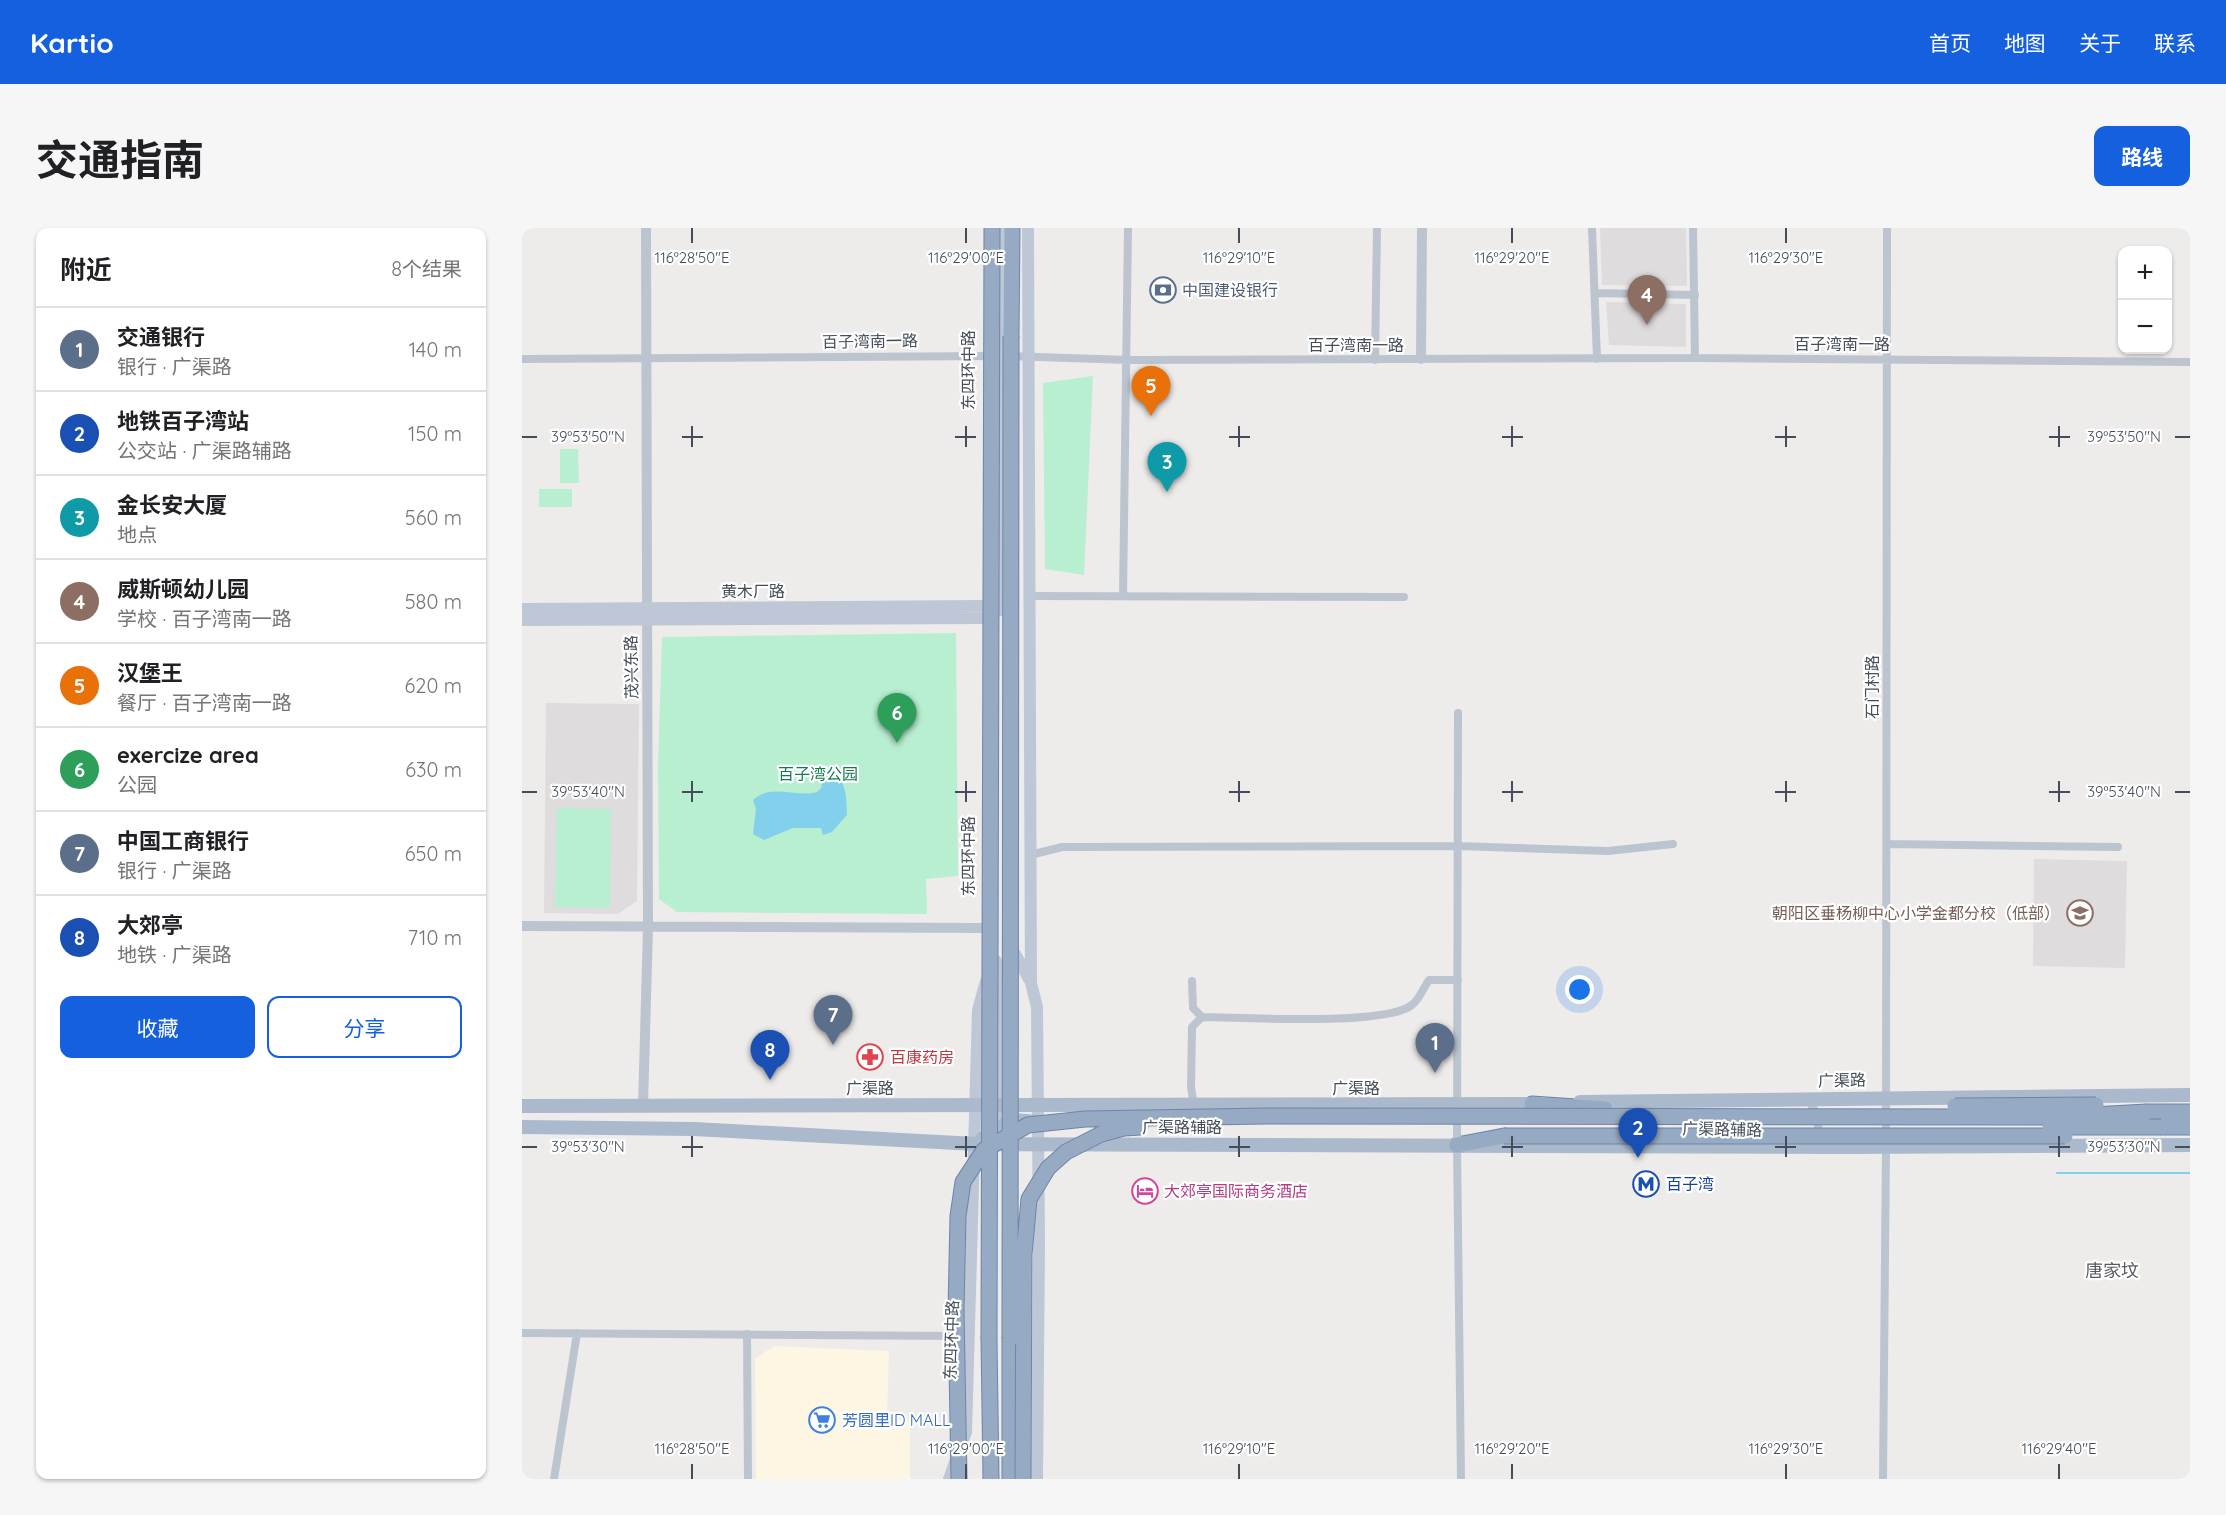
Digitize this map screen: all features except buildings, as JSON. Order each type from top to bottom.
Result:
[{"type":"highway","name":"东四环中路","points":[[991,1479],[989,1339],[992,228]]},
{"type":"highway","name":"东四环中路","points":[[1010,1479],[1014,228]]},
{"type":"highway","points":[[1532,1104],[1605,1109],[2098,1105],[2147,1112]]},
{"type":"highway","name":"广渠路","points":[[959,1479],[956,1310],[958,1216],[963,1182],[984,1150],[1028,1125],[1085,1119],[1153,1118],[2055,1117],[2190,1112]]},
{"type":"highway","points":[[1023,1479],[1024,1254],[1029,1199],[1048,1168],[1066,1152],[1101,1134],[1124,1128],[1197,1125],[2190,1127]]},
{"type":"highway","points":[[1457,1145],[1504,1136],[2097,1136],[2161,1127]]},
{"type":"main road","name":"东四环中路","points":[[1001,228],[996,955],[1008,1106]]},
{"type":"main road","name":"东四环中路","points":[[1008,1144],[1008,1106],[1015,1029],[1017,356],[1014,228]]},
{"type":"main road","points":[[1028,228],[1030,983]]},
{"type":"main road","points":[[522,609],[646,613],[985,612]]},
{"type":"main road","points":[[522,620],[646,613]]},
{"type":"main road","points":[[1015,954],[1030,983],[1037,1007],[1037,1479]]},
{"type":"main road","points":[[986,984],[996,955]]},
{"type":"main road","name":"东四环中路","points":[[949,1479],[966,1432],[976,1144],[978,1010],[986,984]]},
{"type":"main road","points":[[1001,1029],[1015,1029]]},
{"type":"main road","name":"广渠路","points":[[522,1106],[1457,1106],[1605,1101],[2190,1095]]},
{"type":"main road","points":[[1095,1121],[1120,1115],[1134,1106]]},
{"type":"main road","points":[[976,1144],[1008,1122],[1172,1120],[1187,1115],[1194,1106]]},
{"type":"main road","points":[[522,1127],[694,1129],[976,1144],[1038,1143]]},
{"type":"main road","name":"广渠路辅路","points":[[1038,1143],[1965,1147],[2188,1143]]},
{"type":"street","name":"茂兴东路","points":[[643,1106],[648,927],[646,228]]},
{"type":"street","name":"东四环中路","points":[[986,984],[987,228]]},
{"type":"street","points":[[1123,596],[1128,228]]},
{"type":"street","points":[[1375,360],[1377,228]]},
{"type":"street","points":[[1421,359],[1422,228]]},
{"type":"street","points":[[1592,228],[1597,358]]},
{"type":"street","points":[[1694,228],[1695,358]]},
{"type":"street","name":"石门村路","points":[[1883,1479],[1887,1147],[1887,228]]},
{"type":"street","points":[[1595,293],[1695,295]]},
{"type":"street","name":"百子湾南一路","points":[[522,359],[1017,356],[1128,360],[1695,358],[2190,362]]},
{"type":"street","points":[[1030,596],[1404,597]]},
{"type":"street","points":[[1458,713],[1457,1145],[1461,1479]]},
{"type":"street","points":[[1030,855],[1062,847],[1458,846],[1608,851],[1673,844]]},
{"type":"street","points":[[1887,844],[2118,847]]},
{"type":"street","points":[[522,927],[986,928]]},
{"type":"street","points":[[1192,981],[1193,1008],[1202,1017],[1329,1018],[1383,1015],[1413,1005],[1428,980],[1458,980]]},
{"type":"street","points":[[1194,1106],[1191,1087],[1192,1027],[1202,1017]]},
{"type":"street","points":[[2173,1096],[2190,1103]]},
{"type":"street","points":[[1964,1097],[1946,1122],[1949,1133],[1965,1147]]},
{"type":"street","points":[[1804,1147],[1813,1140],[1818,1131],[1817,1113],[1807,1098]]},
{"type":"street","points":[[522,1333],[969,1336]]},
{"type":"street","points":[[554,1479],[577,1333]]},
{"type":"street","points":[[747,1334],[748,1479]]},
{"type":"shaded area","points":[[1600,228],[1686,228],[1687,286],[1602,285]]},
{"type":"shaded area","points":[[1606,302],[1686,304],[1686,347],[1609,345]]},
{"type":"shaded area","points":[[546,703],[639,704],[637,901],[618,914],[544,913]]},
{"type":"shaded area","name":"朝阳区垂杨柳中心小学金都分校（低部）","points":[[2034,859],[2127,861],[2125,968],[2033,966]]},
{"type":"shaded area","name":"芳圆里ID MALL","points":[[774,1346],[889,1351],[887,1420],[910,1420],[910,1479],[756,1479],[755,1359]]},
{"type":"green space","points":[[1093,376],[1084,575],[1045,569],[1043,383]]},
{"type":"green space","points":[[560,449],[578,449],[579,483],[560,483]]},
{"type":"green space","points":[[539,489],[572,489],[572,507],[539,507]]},
{"type":"green space","name":"百子湾公园","points":[[956,633],[958,876],[926,879],[927,914],[677,912],[659,899],[658,766],[662,637]]},
{"type":"green space","points":[[557,808],[611,809],[610,908],[555,907]]},
{"type":"water","points":[[824,774],[840,774],[846,795],[847,815],[832,832],[823,835],[821,828],[793,828],[764,840],[753,834],[756,809],[753,800],[768,792],[817,792],[821,788]]},
{"type":"waterway","points":[[2057,1173],[2190,1173]]},
{"type":"place","name":"中国建设银行","points":[[1163,290]]},
{"type":"place","name":"威斯顿幼儿园","points":[[1647,325]]},
{"type":"place","name":"汉堡王","points":[[1151,416]]},
{"type":"place","name":"金长安大厦","points":[[1167,492]]},
{"type":"place","name":"exercize area","points":[[897,743]]},
{"type":"place","name":"朝阳区垂杨柳中心小学金都分校（低部）","points":[[2080,913]]},
{"type":"place","name":"中国工商银行","points":[[833,1045]]},
{"type":"place","name":"百康药房","points":[[870,1057]]},
{"type":"place","name":"交通银行","points":[[1435,1073]]},
{"type":"place","name":"大郊亭","points":[[770,1080]]},
{"type":"place","name":"地铁百子湾站","points":[[1638,1158]]},
{"type":"place","name":"百子湾","points":[[1646,1184]]},
{"type":"place","name":"大郊亭国际商务酒店","points":[[1145,1191]]},
{"type":"place","name":"芳圆里ID MALL","points":[[822,1420]]},
{"type":"district","name":"唐家坟","points":[[2112,1270]]}]
